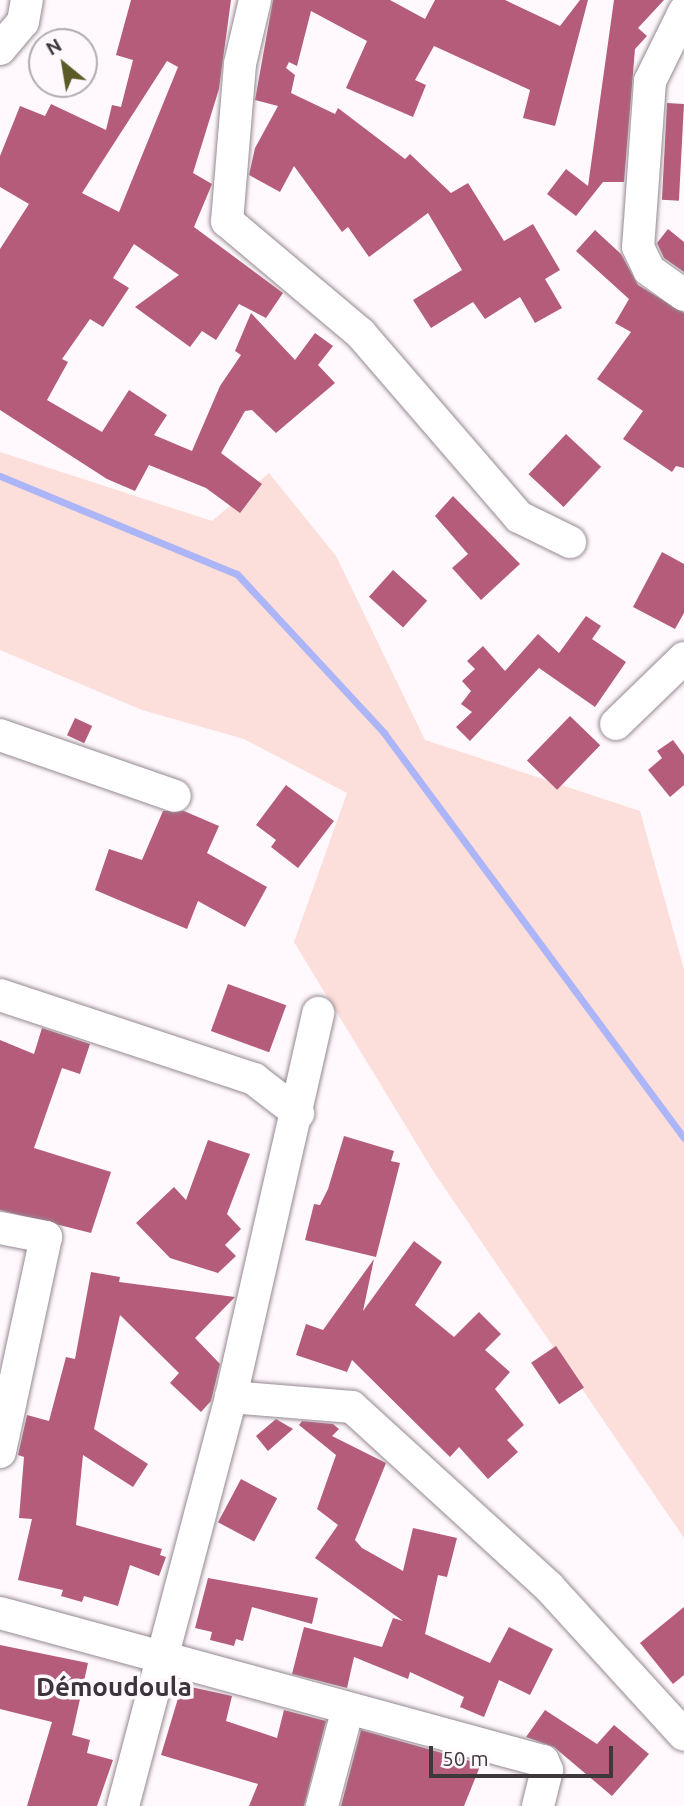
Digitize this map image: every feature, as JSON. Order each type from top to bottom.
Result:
[{"type":"street","points":[[0,49],[23,22],[27,0]]},
{"type":"street","points":[[255,0],[240,64],[227,221],[361,334],[519,517],[570,542]]},
{"type":"street","points":[[684,12],[650,81],[638,247],[649,270],[684,295]]},
{"type":"street","points":[[616,724],[684,657]]},
{"type":"street","points":[[0,735],[175,796]]},
{"type":"street","points":[[0,995],[254,1079],[298,1113]]},
{"type":"street","points":[[123,1806],[166,1656],[231,1397],[298,1113],[318,1013]]},
{"type":"street","points":[[0,1228],[46,1237],[0,1452]]},
{"type":"street","points":[[231,1397],[352,1407],[549,1587],[684,1735]]},
{"type":"street","points":[[0,1614],[166,1656],[543,1761],[547,1770],[538,1806]]},
{"type":"street","points":[[322,1806],[348,1708]]},
{"type":"shaded area","points":[[0,452],[212,521],[269,473],[336,556],[425,740],[640,811],[684,969],[684,1538],[435,1174],[294,942],[347,793],[244,739],[142,710],[0,650]]},
{"type":"building","points":[[131,0],[231,0],[219,89],[193,173],[212,184],[194,227],[283,293],[266,318],[239,304],[216,340],[202,331],[190,347],[135,307],[179,275],[134,244],[113,278],[129,288],[103,327],[90,319],[62,359],[68,362],[47,400],[102,432],[129,390],[167,415],[154,435],[192,451],[220,386],[241,355],[235,351],[251,313],[295,360],[315,333],[333,346],[318,365],[335,383],[276,433],[252,410],[245,411],[221,453],[262,484],[240,513],[206,488],[149,465],[135,491],[107,479],[0,410],[0,249],[29,204],[0,187],[0,156],[20,106],[45,116],[51,104],[106,130],[112,105],[121,107],[133,60],[116,55]],"holes":[[[167,61],[178,67],[119,212],[82,193]]]},
{"type":"building","points":[[273,0],[390,0],[425,19],[435,0],[505,0],[560,26],[580,0],[588,0],[555,126],[523,118],[530,90],[434,46],[415,80],[426,85],[413,117],[346,88],[367,41],[311,11],[297,66],[289,62],[286,68],[295,75],[291,93],[335,114],[338,108],[405,159],[410,154],[451,193],[468,183],[504,241],[533,224],[560,270],[545,279],[562,308],[535,323],[520,297],[485,319],[473,302],[431,328],[413,300],[462,270],[428,213],[369,257],[348,227],[342,232],[294,166],[280,192],[249,175],[255,148],[278,106],[255,100]]},
{"type":"building","points":[[614,0],[664,0],[638,28],[647,36],[635,49],[624,182],[603,182],[576,216],[547,194],[566,169],[588,186]]},
{"type":"building","points":[[667,103],[684,104],[679,201],[662,200]]},
{"type":"building","points":[[668,229],[684,242],[684,272],[664,258],[657,243]]},
{"type":"building","points":[[595,230],[621,254],[638,285],[684,313],[684,468],[676,466],[672,472],[623,439],[643,411],[597,379],[631,332],[615,323],[629,299],[576,251]]},
{"type":"building","points":[[566,434],[601,467],[564,507],[528,474]]},
{"type":"building","points":[[453,496],[520,564],[481,600],[452,568],[468,554],[435,516]]},
{"type":"building","points":[[662,552],[684,564],[684,613],[675,629],[633,607]]},
{"type":"building","points":[[393,570],[427,601],[403,628],[369,597]]},
{"type":"building","points":[[586,616],[601,626],[592,639],[626,662],[595,707],[539,668],[470,741],[456,727],[472,712],[461,704],[471,691],[462,681],[475,669],[467,661],[483,646],[505,671],[538,634],[559,653]]},
{"type":"building","points":[[570,716],[600,745],[557,790],[527,761]]},
{"type":"building","points":[[75,718],[92,726],[84,743],[67,735]]},
{"type":"building","points":[[673,740],[684,755],[684,785],[670,797],[648,770],[662,758],[657,751]]},
{"type":"building","points":[[286,785],[334,821],[298,868],[271,847],[276,840],[256,825]]},
{"type":"building","points":[[163,811],[184,811],[219,826],[207,853],[267,887],[245,927],[198,901],[187,929],[95,890],[109,849],[142,860]]},
{"type":"building","points":[[228,984],[286,1005],[269,1052],[211,1031]]},
{"type":"building","points":[[42,1028],[90,1044],[80,1074],[62,1068],[34,1148],[111,1172],[91,1233],[0,1210],[0,1040],[34,1054]]},
{"type":"building","points":[[344,1136],[394,1151],[391,1161],[400,1163],[376,1257],[305,1240],[314,1204],[320,1205],[328,1189]]},
{"type":"building","points":[[208,1140],[250,1154],[227,1214],[241,1229],[225,1245],[236,1256],[218,1273],[170,1258],[136,1223],[174,1187],[186,1200]]},
{"type":"building","points":[[414,1241],[442,1262],[415,1305],[454,1337],[479,1312],[501,1334],[485,1350],[510,1372],[495,1389],[524,1425],[507,1440],[518,1452],[488,1479],[459,1447],[450,1457],[352,1360],[347,1372],[296,1355],[306,1324],[323,1330],[374,1259],[363,1311]]},
{"type":"building","points":[[91,1272],[120,1277],[119,1282],[235,1297],[195,1338],[220,1364],[211,1401],[201,1412],[170,1383],[179,1373],[120,1315],[94,1429],[148,1464],[133,1487],[83,1455],[76,1525],[162,1549],[160,1555],[166,1557],[159,1576],[130,1565],[118,1606],[84,1596],[82,1602],[61,1596],[63,1590],[18,1580],[32,1519],[19,1518],[24,1457],[18,1455],[27,1415],[49,1421],[66,1357],[75,1359]]},
{"type":"building","points":[[556,1346],[584,1387],[559,1404],[531,1363]]},
{"type":"building","points":[[276,1419],[293,1429],[268,1451],[256,1436]]},
{"type":"building","points":[[302,1421],[333,1424],[339,1429],[332,1436],[386,1463],[355,1540],[362,1548],[403,1571],[413,1528],[457,1538],[447,1577],[438,1575],[425,1634],[490,1663],[509,1627],[553,1649],[530,1695],[499,1680],[484,1717],[460,1707],[464,1697],[410,1672],[408,1679],[354,1657],[347,1688],[292,1674],[304,1627],[382,1647],[393,1618],[403,1621],[315,1558],[338,1525],[317,1509],[336,1455],[299,1425]]},
{"type":"building","points":[[241,1479],[277,1498],[254,1542],[218,1522]]},
{"type":"building","points":[[208,1578],[318,1598],[312,1624],[252,1607],[243,1641],[236,1639],[234,1646],[210,1640],[212,1632],[195,1628]]},
{"type":"building","points":[[684,1607],[684,1675],[673,1684],[640,1643]]},
{"type":"building","points":[[0,1645],[88,1663],[72,1735],[90,1740],[87,1753],[113,1760],[97,1806],[27,1806],[52,1722],[0,1709]]},
{"type":"building","points":[[182,1685],[232,1696],[226,1721],[277,1738],[284,1710],[326,1721],[304,1806],[249,1806],[258,1784],[161,1755]]},
{"type":"building","points":[[545,1710],[597,1744],[614,1725],[649,1754],[612,1796],[554,1747],[526,1737]]},
{"type":"building","points":[[361,1730],[481,1764],[464,1806],[341,1806]]},
{"type":"waterway","points":[[0,476],[237,574],[384,733],[684,1138]]},
{"type":"district","name":"Démoudoula","points":[[114,1687]]}]
